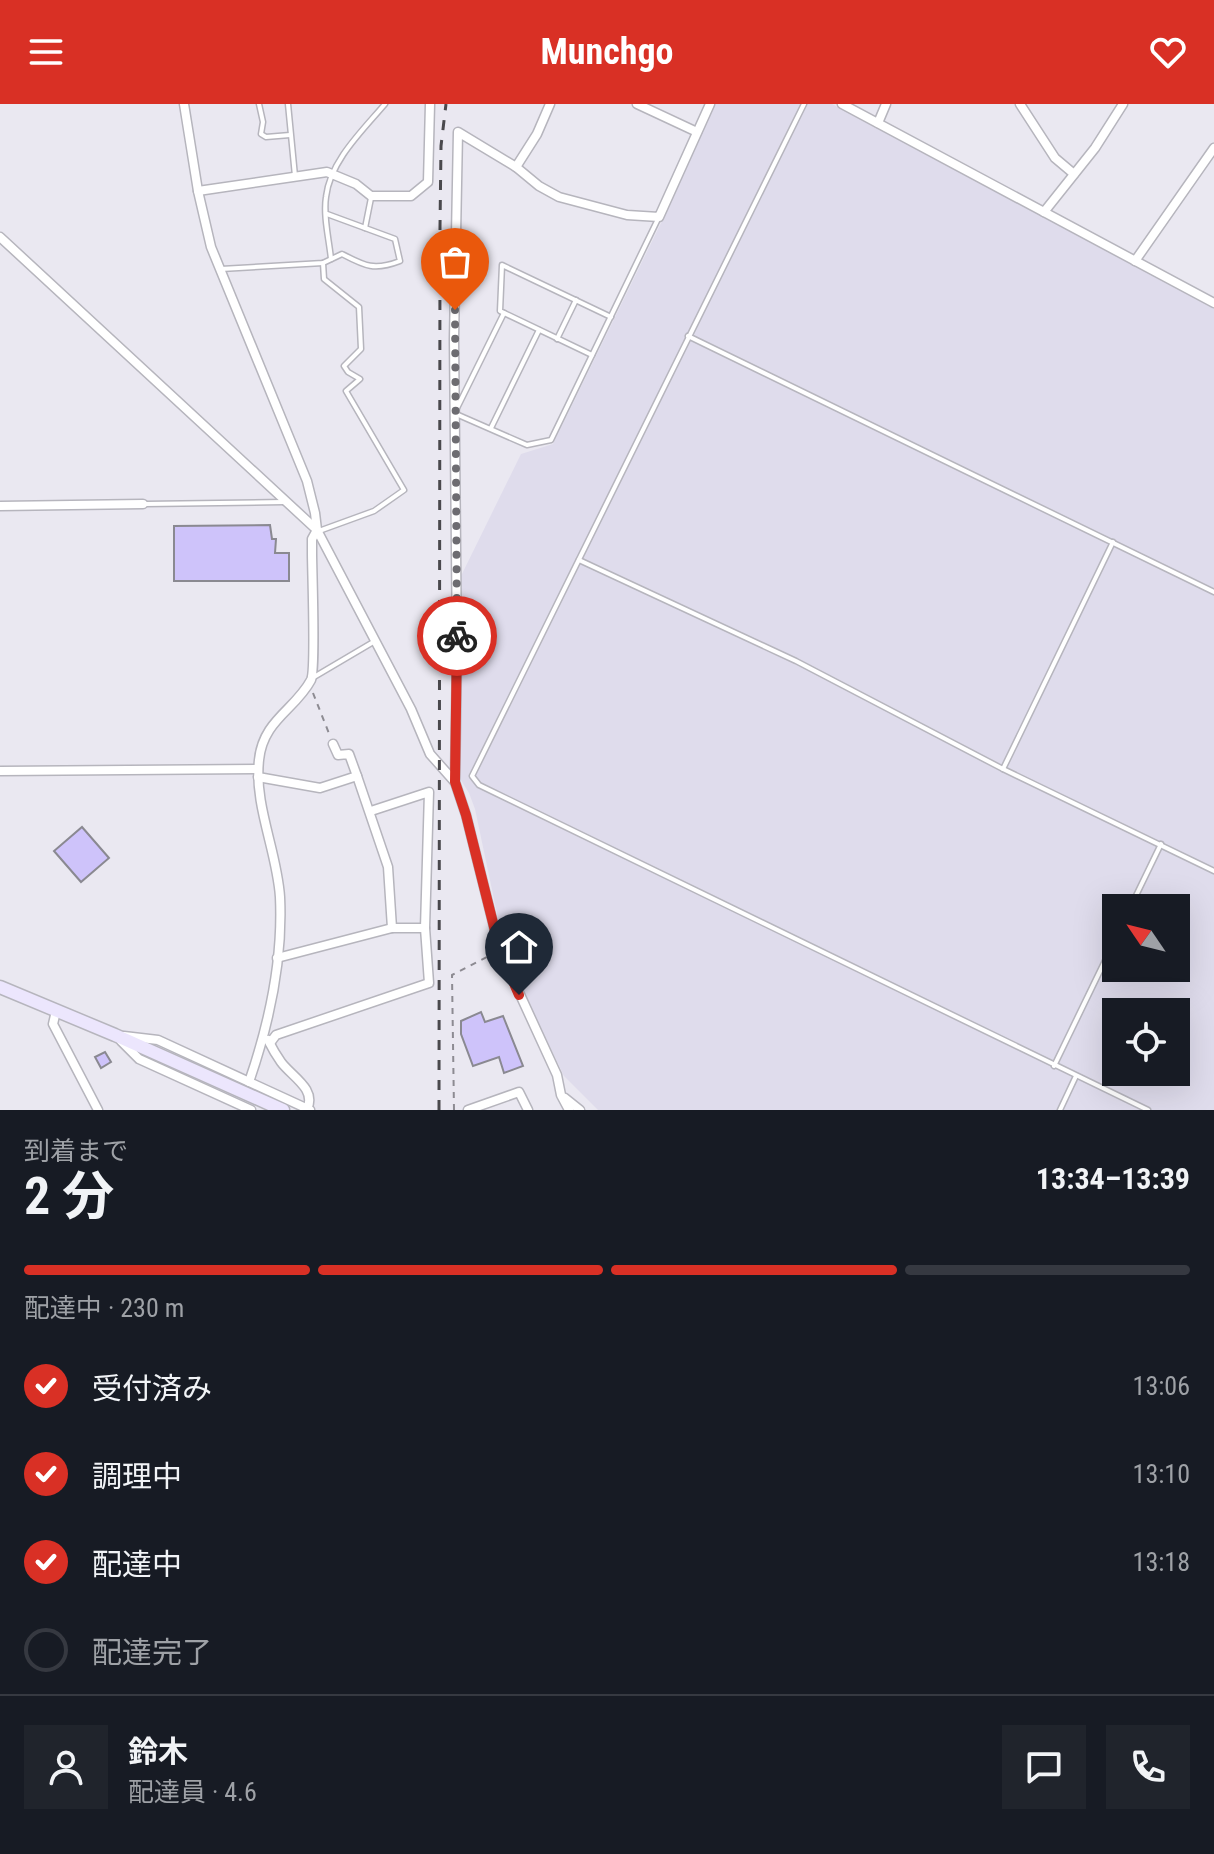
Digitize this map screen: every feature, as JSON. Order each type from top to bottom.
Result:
[{"type":"street","points":[[184,104],[211,247],[307,481],[317,530],[411,709],[430,754],[455,782]]},
{"type":"street","points":[[198,191],[333,172],[371,196],[411,196],[428,182],[430,104]]},
{"type":"street","points":[[516,167],[537,134],[550,104]]},
{"type":"street","points":[[637,104],[697,132]]},
{"type":"street","points":[[569,1110],[561,1095],[557,1075],[500,951],[455,782],[454,339],[458,132],[559,197],[627,215],[659,217],[710,104]]},
{"type":"street","points":[[842,104],[1214,303]]},
{"type":"street","points":[[878,123],[886,104]]},
{"type":"street","points":[[1020,104],[1055,158],[1074,174]]},
{"type":"street","points":[[1044,212],[1100,141],[1123,104]]},
{"type":"street","points":[[1135,261],[1214,148]]},
{"type":"street","points":[[0,237],[317,530]]},
{"type":"street","points":[[0,506],[143,504]]},
{"type":"street","points":[[249,1082],[267,1040],[277,958],[280,896],[258,773],[266,734],[310,680],[312,539],[317,530]]},
{"type":"street","points":[[333,744],[338,755],[349,754],[371,811],[388,867],[392,928]]},
{"type":"street","points":[[0,771],[258,773],[320,788],[357,776]]},
{"type":"street","points":[[267,1040],[429,983],[425,928],[429,792],[371,811]]},
{"type":"street","points":[[277,958],[392,928],[425,928]]},
{"type":"street","points":[[0,987],[283,1110]]},
{"type":"street","points":[[56,1011],[53,1024],[98,1110]]},
{"type":"street","points":[[115,1035],[158,1040],[309,1109],[309,1094],[281,1062],[267,1040]]},
{"type":"street","points":[[115,1035],[139,1059],[232,1106],[251,1110]]},
{"type":"street","points":[[468,1110],[519,1092],[528,1110]]},
{"type":"street","points":[[561,1095],[580,1110]]},
{"type":"lane","points":[[259,104],[263,122],[261,134],[266,137],[291,135]]},
{"type":"lane","points":[[288,104],[295,176]]},
{"type":"lane","points":[[331,259],[326,196],[333,172],[385,104]]},
{"type":"lane","points":[[804,104],[472,776],[479,785],[1148,1110]]},
{"type":"lane","points":[[365,228],[371,196]]},
{"type":"lane","points":[[221,269],[323,263],[342,254],[368,268],[400,261],[395,239],[327,214]]},
{"type":"lane","points":[[504,313],[456,412],[527,445],[551,440],[659,217]]},
{"type":"lane","points":[[317,530],[321,532],[374,511],[404,490],[346,391],[360,379],[344,366],[361,349],[359,307],[324,279],[323,263]]},
{"type":"lane","points":[[592,355],[500,311],[502,265],[611,317]]},
{"type":"lane","points":[[557,339],[576,300]]},
{"type":"lane","points":[[491,429],[539,330]]},
{"type":"lane","points":[[688,336],[1214,592]]},
{"type":"lane","points":[[143,504],[286,502]]},
{"type":"lane","points":[[1003,769],[1113,542]]},
{"type":"lane","points":[[579,560],[796,661],[1003,769],[1214,871]]},
{"type":"lane","points":[[310,680],[375,641]]},
{"type":"lane","points":[[1137,894],[1161,844]]},
{"type":"lane","points":[[1054,1066],[1102,967]]},
{"type":"lane","points":[[1060,1110],[1076,1076]]},
{"type":"path","points":[[310,680],[333,744]]},
{"type":"path","points":[[454,1110],[452,975],[500,951]]},
{"type":"shaded area","points":[[715,104],[832,104],[1214,308],[1214,1110],[598,1110],[564,1076],[503,942],[475,809],[457,774],[460,578],[521,454],[553,444],[662,221]]},
{"type":"building","points":[[270,525],[272,539],[276,539],[275,553],[289,553],[289,581],[174,581],[174,526]]},
{"type":"building","points":[[82,827],[109,858],[81,882],[54,851]]},
{"type":"building","points":[[481,1012],[485,1022],[503,1016],[523,1066],[504,1073],[499,1057],[473,1066],[461,1034],[461,1021]]},
{"type":"building","points":[[105,1052],[111,1062],[101,1068],[95,1057]]},
{"type":"railway","points":[[439,1110],[440,227],[441,146],[446,104]]},
{"type":"way so far","points":[[455,310],[457,636]]},
{"type":"route","points":[[457,636],[455,782],[500,951],[519,995]]}]
